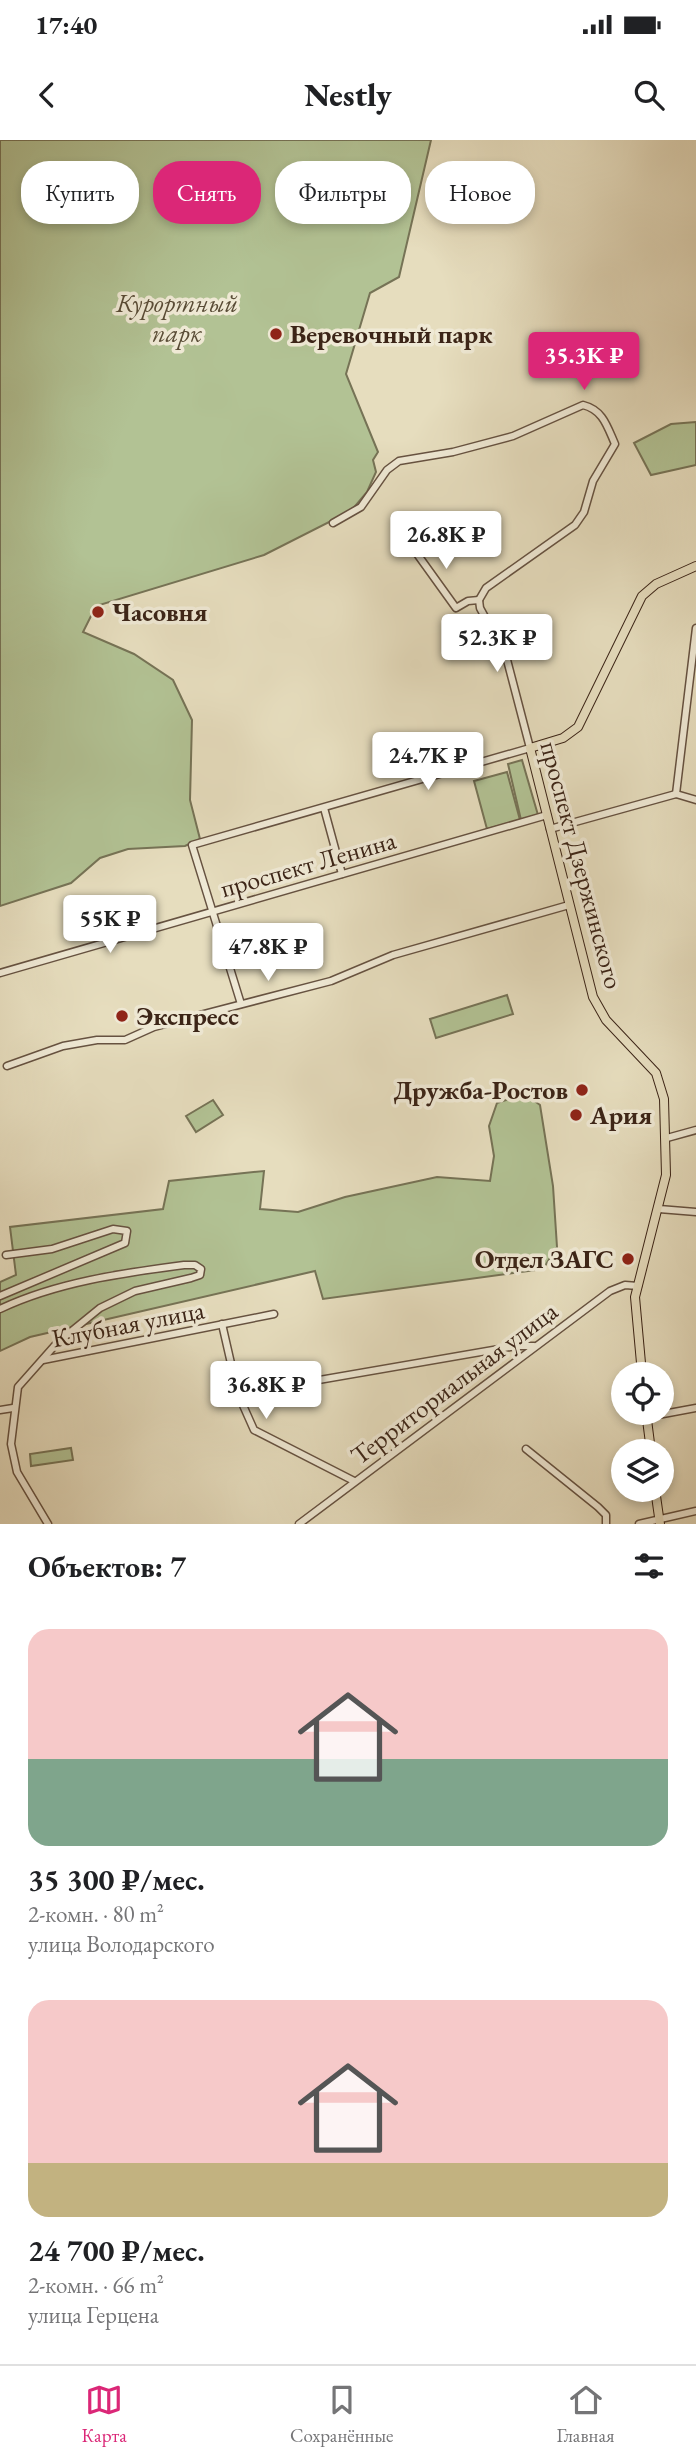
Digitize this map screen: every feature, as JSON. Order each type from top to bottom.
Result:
[{"type":"main road","points":[[530,748],[563,738],[578,727],[642,596],[656,584],[696,566]]},
{"type":"main road","name":"проспект Дзержинского","points":[[530,748],[588,985],[599,1009],[614,1029],[650,1065],[660,1081],[667,1138],[666,1175],[638,1286],[635,1314],[641,1362]]},
{"type":"main road","points":[[658,1502],[660,1522]]},
{"type":"street","points":[[333,523],[361,507],[387,470],[399,461],[453,452],[513,436],[583,405],[593,407],[603,417],[615,444],[593,481],[580,519],[486,588],[479,600],[468,601],[456,608],[415,551]]},
{"type":"street","name":"проспект Дзержинского","points":[[479,600],[480,607],[506,656],[530,748]]},
{"type":"street","points":[[676,794],[696,628]]},
{"type":"street","points":[[241,1004],[192,845],[530,748]]},
{"type":"street","points":[[550,830],[676,794],[696,800]]},
{"type":"street","points":[[324,808],[342,874]]},
{"type":"street","name":"проспект Ленина","points":[[0,973],[547,815]]},
{"type":"street","points":[[7,1066],[63,1046],[97,1040],[125,1040],[153,1027],[331,981],[393,955],[569,905]]},
{"type":"street","points":[[667,1138],[696,1130]]},
{"type":"street","points":[[659,1209],[696,1212]]},
{"type":"street","points":[[0,1296],[125,1243],[127,1231],[113,1229],[52,1249],[6,1255]]},
{"type":"street","points":[[0,1309],[38,1295],[114,1274],[184,1265],[195,1265],[201,1269],[200,1275],[135,1290],[106,1305],[65,1336],[18,1387],[13,1408],[11,1444],[17,1472],[48,1524]]},
{"type":"street","name":"Территориальная улица","points":[[299,1524],[610,1291],[625,1285],[638,1286]]},
{"type":"street","name":"Клубная улица","points":[[42,1361],[274,1314]]},
{"type":"street","points":[[222,1324],[238,1394],[254,1430],[354,1481]]},
{"type":"street","points":[[238,1394],[516,1346],[534,1346]]},
{"type":"street","points":[[0,1410],[13,1408]]},
{"type":"street","points":[[674,1411],[696,1408]]},
{"type":"street","points":[[526,1448],[598,1507],[606,1515],[606,1524]]},
{"type":"street","points":[[639,1524],[660,1522],[696,1511]]},
{"type":"green space","name":"Курортный парк","points":[[0,140],[431,140],[399,277],[370,293],[346,374],[378,452],[373,460],[376,472],[367,492],[351,511],[264,555],[96,606],[83,632],[134,654],[173,680],[192,720],[190,800],[200,839],[185,846],[128,849],[100,858],[71,883],[0,906]]},
{"type":"green space","points":[[696,422],[696,465],[651,475],[634,443],[671,424]]},
{"type":"green space","points":[[522,760],[538,815],[521,820],[508,764]]},
{"type":"green space","points":[[507,772],[520,820],[487,829],[474,781]]},
{"type":"green space","points":[[507,995],[513,1014],[436,1038],[430,1019]]},
{"type":"green space","points":[[525,1094],[540,1105],[553,1186],[557,1247],[543,1269],[323,1299],[315,1271],[30,1337],[0,1351],[0,1282],[16,1275],[10,1227],[163,1209],[169,1181],[264,1171],[260,1209],[298,1212],[345,1197],[437,1177],[490,1181],[494,1156],[489,1126],[497,1103]]},
{"type":"green space","points":[[213,1100],[223,1115],[196,1132],[186,1116]]},
{"type":"green space","points":[[71,1448],[73,1460],[31,1466],[30,1454]]},
{"type":"place","name":"Веревочный парк","points":[[276,334]]},
{"type":"place","name":"Часовня","points":[[98,612]]},
{"type":"place","name":"Экспресс","points":[[122,1016]]},
{"type":"place","name":"Дружба-Ростов","points":[[582,1090]]},
{"type":"place","name":"Ария","points":[[576,1115]]},
{"type":"place","name":"Отдел ЗАГС","points":[[628,1259]]}]
